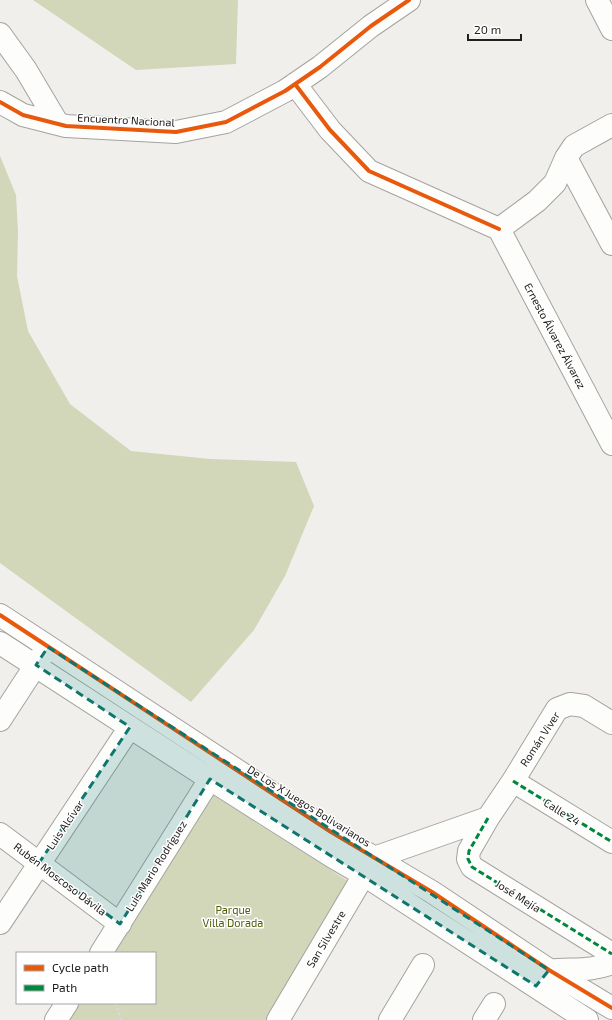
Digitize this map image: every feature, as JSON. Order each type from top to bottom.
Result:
[{"type":"street","name":"Encuentro Nacional","points":[[0,102],[23,116],[66,126],[176,132],[226,122],[285,91],[320,67],[371,26],[409,0]]},
{"type":"street","points":[[597,0],[612,29]]},
{"type":"street","points":[[0,34],[26,70],[58,124]]},
{"type":"street","points":[[295,84],[330,130],[369,171],[499,229],[537,201],[555,183],[566,158],[574,146],[612,125]]},
{"type":"street","points":[[566,158],[612,244]]},
{"type":"street","name":"Ernesto Álvarez Álvarez","points":[[499,229],[612,444]]},
{"type":"street","name":"De Los X Juegos Bolivarianos","points":[[0,615],[156,716],[369,866],[542,978],[588,1020]]},
{"type":"street","name":"De Los X Juegos Bolivarianos","points":[[0,642],[333,857],[369,866]]},
{"type":"street","points":[[0,720],[48,647]]},
{"type":"street","name":"Román Viver","points":[[488,818],[558,709],[570,704],[584,706],[612,723]]},
{"type":"street","name":"Luis Alcívar","points":[[0,923],[130,727]]},
{"type":"street","name":"Luis Mario Rodríguez","points":[[102,952],[210,779]]},
{"type":"street","name":"Calle 24","points":[[513,781],[612,842]]},
{"type":"street","points":[[369,866],[488,818]]},
{"type":"street","name":"José Mejía","points":[[488,818],[469,851],[468,859],[472,867],[612,954]]},
{"type":"street","name":"Rubén Moscoso Dávila","points":[[0,834],[120,924]]},
{"type":"street","name":"San Silvestre","points":[[278,1020],[369,866]]},
{"type":"street","points":[[542,978],[576,970],[602,967],[612,963]]},
{"type":"street","points":[[390,1020],[423,965]]},
{"type":"street","name":"De Los X Juegos Bolivarianos","points":[[542,978],[612,1008]]},
{"type":"street","points":[[56,1020],[66,1004]]},
{"type":"path","points":[[116,1004],[121,1020]]},
{"type":"highlighted area","points":[[48,647],[549,970],[536,986],[210,779],[120,924],[39,863],[130,727],[36,665]]},
{"type":"green space","points":[[33,0],[238,0],[236,64],[136,70]]},
{"type":"green space","points":[[0,156],[16,195],[18,232],[17,276],[28,331],[70,404],[131,451],[210,459],[296,462],[314,506],[285,576],[254,630],[191,702],[0,563]]},
{"type":"green space","name":"Parque Villa Dorada","points":[[210,793],[354,885],[270,1020],[65,1020],[75,1004],[156,1004],[156,952],[109,952]]},
{"type":"marked path","points":[[513,781],[612,842]]},
{"type":"marked path","points":[[488,818],[469,851],[468,859],[472,867],[612,954]]},
{"type":"cycle path","points":[[0,102],[23,115],[66,126],[176,132],[226,122],[285,91],[320,67],[371,26],[409,0]]},
{"type":"cycle path","points":[[295,84],[330,130],[369,171],[499,229]]},
{"type":"cycle path","points":[[0,615],[331,832],[432,892],[549,970],[612,1008]]}]
